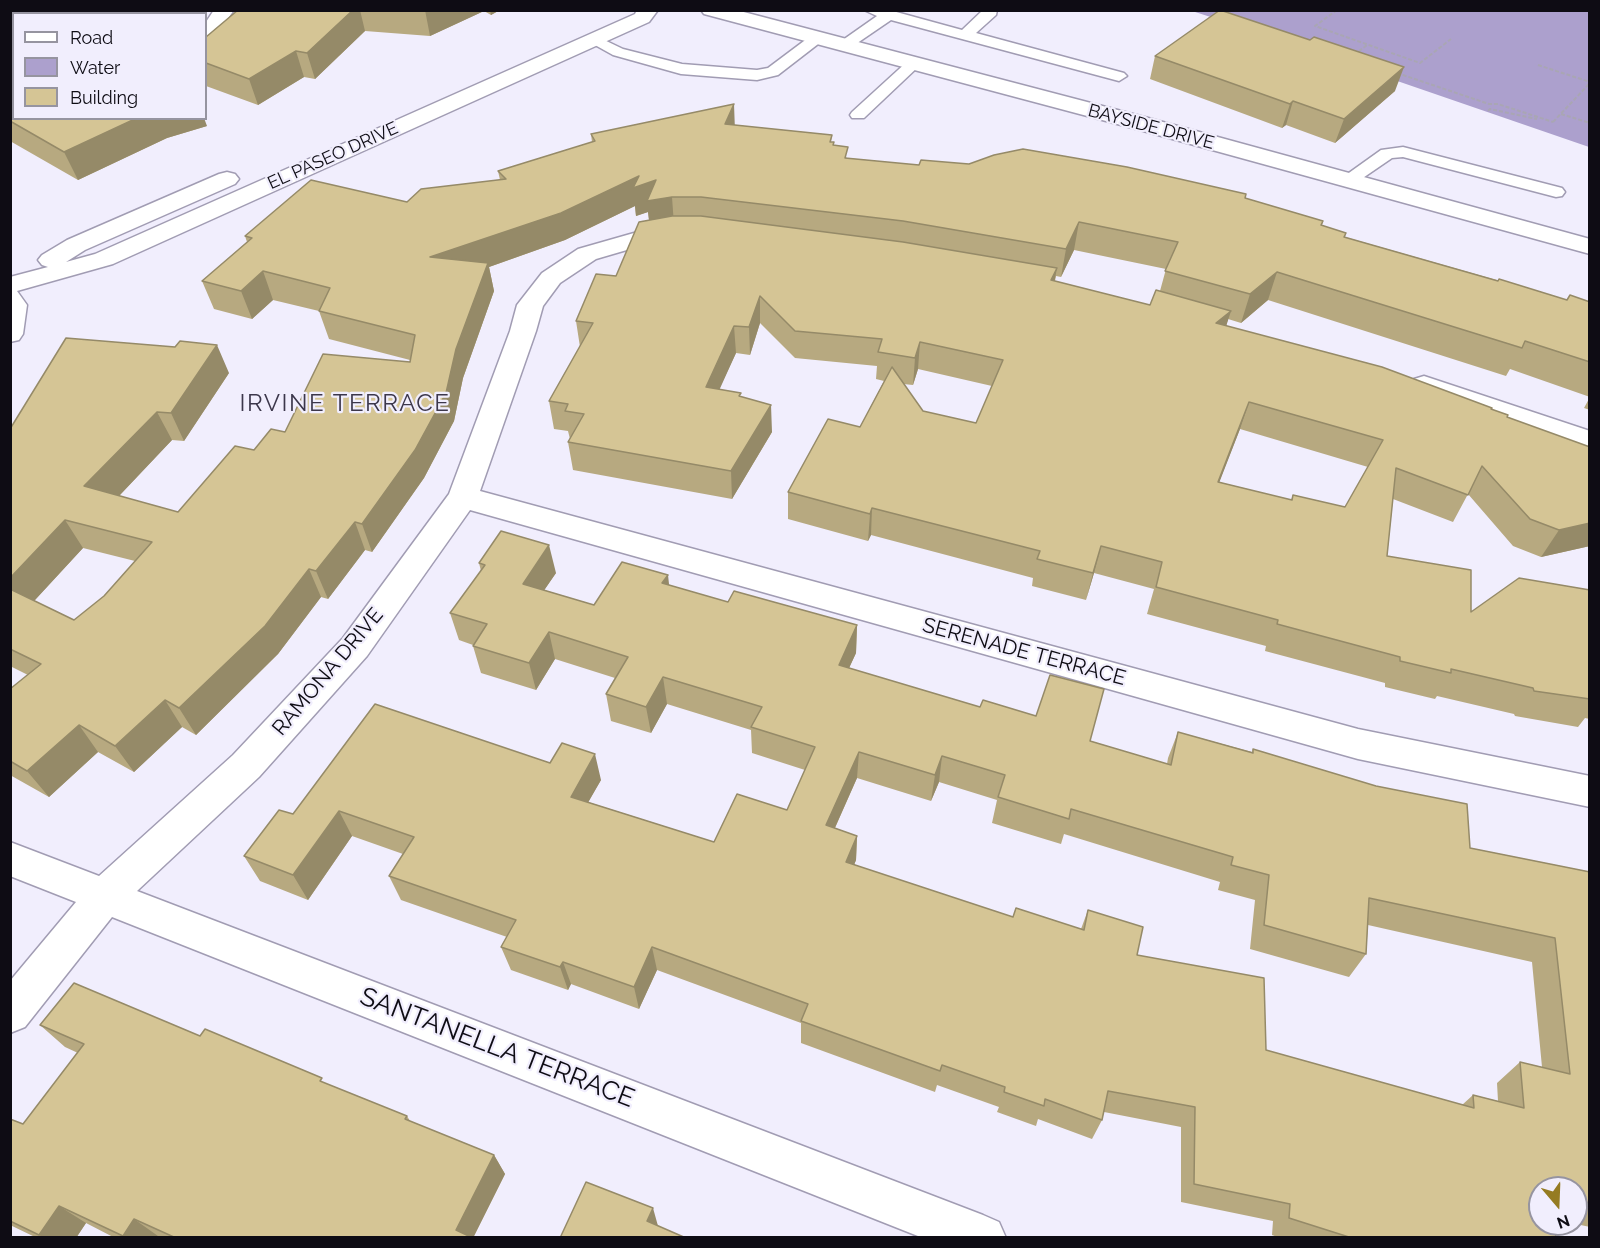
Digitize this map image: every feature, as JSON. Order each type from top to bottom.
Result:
[{"type":"street","points":[[207,31],[224,10]]},
{"type":"street","name":"EL PASEO DRIVE","points":[[414,97],[610,10]]},
{"type":"street","name":"EL PASEO DRIVE","points":[[10,284],[104,259],[642,18],[648,10]]},
{"type":"street","name":"BAYSIDE DRIVE","points":[[711,10],[1590,247]]},
{"type":"street","name":"EL PASEO DRIVE","points":[[10,284],[76,245],[251,168]]},
{"type":"street","name":"RAMONA DRIVE","points":[[10,1013],[106,895],[246,766],[355,647],[463,497],[523,331],[530,305],[550,278],[587,254],[634,240],[674,234],[703,234]]},
{"type":"street","points":[[10,297],[14,305],[10,334]]},
{"type":"street","points":[[1405,380],[1452,393],[1590,442]]},
{"type":"street","name":"SERENADE TERRACE","points":[[463,497],[1358,744],[1590,792]]},
{"type":"street","name":"SANTANELLA TERRACE","points":[[10,859],[983,1238]]},
{"type":"lane","points":[[871,10],[1119,76]]},
{"type":"lane","points":[[965,35],[991,12],[990,10]]},
{"type":"lane","points":[[845,45],[888,15]]},
{"type":"lane","points":[[593,40],[618,52],[681,69],[757,75],[773,72],[817,38]]},
{"type":"lane","points":[[858,115],[914,63]]},
{"type":"lane","points":[[1348,180],[1387,154],[1403,152],[1556,192]]},
{"type":"path","points":[[1337,10],[1315,26],[1420,63],[1451,39]]},
{"type":"path","points":[[1361,61],[1350,57],[1367,44]]},
{"type":"path","points":[[1538,65],[1590,82],[1553,122]]},
{"type":"path","points":[[1393,72],[1489,104],[1498,104],[1553,122]]},
{"type":"path","points":[[1488,111],[1490,109],[1553,122]]},
{"type":"path","points":[[1561,114],[1590,123]]},
{"type":"water","points":[[1192,11],[1589,11],[1589,147],[1223,21]]},
{"type":"building","points":[[31,10],[149,10],[150,12],[32,12]]},
{"type":"building","points":[[238,10],[353,10],[307,53],[296,51],[249,79],[207,63],[207,36]]},
{"type":"building","points":[[1220,10],[1310,40],[1314,37],[1404,67],[1344,119],[1293,101],[1290,104],[1155,56]]},
{"type":"building","points":[[734,104],[725,124],[832,135],[830,142],[834,142],[833,145],[848,147],[845,158],[919,165],[921,160],[969,164],[994,155],[1023,149],[1127,167],[1246,194],[1245,198],[1323,221],[1321,225],[1346,233],[1344,237],[1567,300],[1570,295],[1590,302],[1590,362],[1525,341],[1522,348],[1277,272],[1250,294],[1165,271],[1178,242],[1079,222],[1066,249],[903,221],[701,197],[672,197],[647,201],[656,180],[633,188],[639,176],[561,213],[430,257],[488,263],[456,349],[446,393],[415,450],[362,524],[355,522],[316,571],[309,569],[265,626],[179,708],[165,700],[115,746],[79,725],[27,771],[10,761],[10,689],[41,664],[10,649],[10,589],[74,620],[104,596],[152,542],[65,520],[10,578],[10,429],[66,338],[175,347],[180,341],[217,345],[171,413],[157,412],[84,486],[178,512],[235,446],[254,450],[271,429],[285,432],[323,354],[410,362],[415,335],[319,311],[330,288],[263,271],[241,291],[202,281],[252,238],[245,236],[311,180],[407,202],[421,189],[506,179],[498,171],[595,141],[591,134]]},
{"type":"building","points":[[10,108],[12,108],[12,120],[133,120],[64,152],[10,121]]},
{"type":"building","points":[[672,216],[701,216],[903,242],[1057,268],[1051,280],[1150,305],[1156,290],[1231,311],[1216,323],[1382,367],[1590,447],[1590,523],[1559,530],[1530,519],[1482,466],[1468,495],[1396,468],[1387,556],[1471,570],[1471,612],[1519,578],[1590,590],[1590,699],[1534,691],[1533,688],[1451,669],[1451,673],[1400,661],[1400,657],[1277,624],[1278,620],[1156,587],[1162,562],[1101,546],[1093,573],[1037,559],[1040,551],[872,508],[870,514],[788,492],[828,419],[860,427],[892,367],[923,411],[976,423],[1003,360],[920,342],[915,358],[878,352],[882,339],[795,331],[760,296],[749,327],[734,326],[706,387],[741,393],[739,396],[771,405],[731,471],[568,442],[584,414],[565,411],[568,404],[549,401],[593,323],[576,321],[596,274],[616,276],[639,222]],"holes":[[[1249,402],[1383,440],[1345,507],[1293,495],[1292,500],[1218,482]]]},
{"type":"building","points":[[501,531],[549,545],[523,584],[594,605],[622,562],[668,575],[662,583],[728,602],[734,591],[857,625],[839,665],[980,707],[983,700],[1036,716],[1050,675],[1104,689],[1090,741],[1171,765],[1178,732],[1253,753],[1253,749],[1376,786],[1467,804],[1470,848],[1590,872],[1590,1203],[1588,1203],[1588,1176],[1528,1176],[1528,1236],[1556,1236],[1556,1238],[1352,1238],[1289,1218],[1290,1204],[1194,1184],[1195,1107],[1108,1091],[1102,1120],[1045,1099],[1044,1106],[1004,1092],[1005,1087],[942,1065],[940,1071],[801,1021],[808,1004],[652,947],[634,987],[563,962],[560,967],[501,947],[516,920],[389,876],[414,837],[339,811],[293,875],[244,856],[279,810],[293,814],[375,704],[550,763],[562,743],[595,754],[571,797],[714,842],[737,794],[787,810],[815,747],[751,727],[762,707],[663,677],[646,707],[606,694],[628,657],[549,632],[529,663],[473,646],[487,624],[450,613],[485,565],[479,563]],"holes":[[[859,752],[935,775],[942,756],[1005,775],[998,797],[1069,819],[1071,809],[1233,857],[1231,865],[1269,875],[1264,925],[1366,954],[1369,898],[1555,938],[1570,1074],[1520,1062],[1524,1108],[1473,1095],[1474,1108],[1266,1050],[1264,978],[1137,955],[1143,927],[1088,910],[1084,930],[1016,908],[1013,917],[846,862],[857,836],[826,825]]]},
{"type":"building","points":[[74,983],[200,1036],[205,1029],[322,1078],[320,1081],[407,1116],[405,1119],[494,1155],[456,1230],[473,1238],[176,1238],[134,1219],[123,1236],[59,1206],[39,1235],[10,1221],[10,1119],[23,1124],[84,1044],[40,1025]]},
{"type":"building","points":[[586,1182],[653,1208],[647,1221],[686,1238],[560,1238]]},
{"type":"district","name":"IRVINE TERRACE","points":[[345,404]]}]
